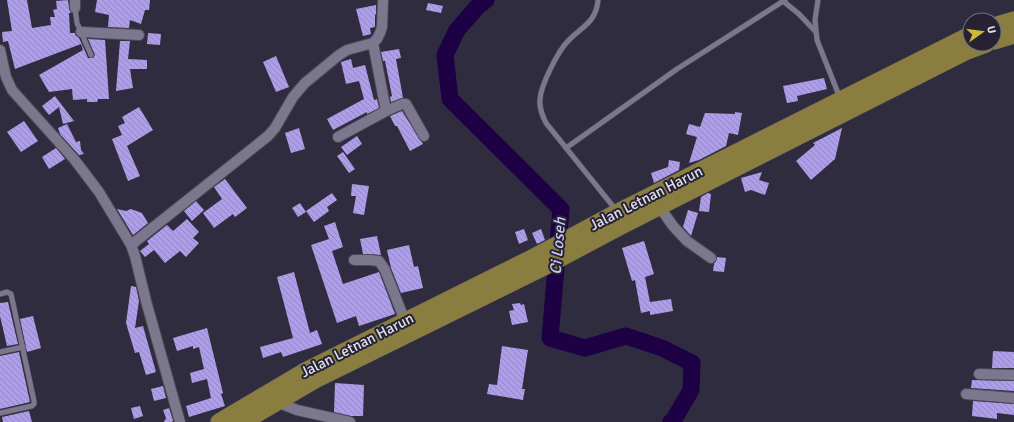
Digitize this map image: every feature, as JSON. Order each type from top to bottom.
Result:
[{"type":"main road","points":[[1002,24],[1014,20]]},
{"type":"main road","points":[[1002,39],[1014,35]]},
{"type":"main road","name":"Jalan Letnan Harun","points":[[243,422],[315,380],[539,262],[618,218],[656,201],[938,58],[962,41]]},
{"type":"main road","name":"Jalan Letnan Harun","points":[[656,201],[841,99],[938,58],[964,52]]},
{"type":"main road","name":"Jalan Letnan Harun","points":[[219,422],[307,370],[405,321],[539,262]]},
{"type":"street","points":[[130,245],[268,136],[275,128],[298,90],[331,60],[347,50],[373,43],[380,33],[383,0]]},
{"type":"street","points":[[81,32],[139,35]]},
{"type":"street","points":[[373,43],[386,111]]},
{"type":"street","points":[[0,50],[4,82],[74,159],[100,192],[130,245],[135,256],[180,422]]},
{"type":"street","points":[[338,137],[402,104],[406,104],[424,136]]},
{"type":"street","points":[[656,201],[673,226],[687,241],[711,258]]},
{"type":"street","points":[[354,260],[379,261],[385,270],[405,321]]},
{"type":"street","points":[[979,374],[1014,375]]},
{"type":"street","points":[[966,394],[1014,398]]},
{"type":"street","points":[[277,402],[297,410],[350,422]]},
{"type":"lane","points":[[598,0],[594,17],[569,40],[559,52],[540,94],[540,108],[546,123],[618,218]]},
{"type":"lane","points":[[818,0],[815,20],[817,40],[841,99]]},
{"type":"lane","points":[[566,148],[677,69],[784,1],[815,31]]},
{"type":"lane","points":[[75,4],[77,23],[91,55]]},
{"type":"lane","points":[[0,294],[7,292],[11,294],[34,404],[0,413]]},
{"type":"lane","points":[[0,352],[23,347]]},
{"type":"building","points":[[7,0],[27,0],[32,28],[51,25],[50,17],[55,17],[53,10],[57,9],[56,1],[68,0],[71,13],[69,13],[70,33],[75,33],[75,35],[79,38],[88,58],[93,58],[95,55],[88,39],[105,40],[109,99],[98,99],[97,102],[87,102],[87,99],[73,100],[72,89],[49,92],[39,75],[83,50],[81,44],[15,69],[8,41],[3,42],[2,32],[12,31]]},
{"type":"building","points":[[97,0],[150,0],[149,10],[145,10],[141,24],[130,20],[129,28],[108,27],[109,15],[95,12]]},
{"type":"building","points":[[428,3],[443,6],[441,13],[426,10]]},
{"type":"building","points":[[376,5],[375,27],[370,28],[371,34],[363,36],[356,9]]},
{"type":"building","points":[[148,33],[161,34],[160,45],[147,44]]},
{"type":"building","points":[[120,41],[130,41],[128,59],[147,60],[147,69],[130,69],[133,88],[116,91]]},
{"type":"building","points":[[399,49],[401,58],[396,59],[403,98],[391,102],[390,97],[392,96],[385,61],[383,61],[381,52]]},
{"type":"building","points":[[276,56],[289,87],[276,92],[263,62]]},
{"type":"building","points":[[351,59],[353,68],[365,65],[374,100],[377,99],[379,108],[367,114],[367,112],[333,130],[327,119],[364,99],[359,81],[346,84],[341,62]]},
{"type":"building","points":[[824,78],[827,89],[797,96],[798,101],[787,103],[783,86]]},
{"type":"building","points":[[55,96],[74,121],[63,124],[59,107],[49,115],[42,106]]},
{"type":"building","points":[[139,107],[153,130],[127,146],[140,176],[128,181],[112,139],[122,135],[118,126],[125,123],[122,117]]},
{"type":"building","points":[[402,111],[423,144],[410,151],[390,116]]},
{"type":"building","points":[[735,112],[742,113],[738,135],[729,133],[726,146],[699,160],[689,163],[697,137],[686,134],[689,124],[700,127],[705,113],[735,114]]},
{"type":"building","points":[[24,121],[38,141],[21,152],[7,132]]},
{"type":"building","points":[[67,124],[76,142],[80,141],[81,150],[84,154],[79,155],[60,134],[58,128]]},
{"type":"building","points":[[299,128],[305,149],[291,153],[285,133]]},
{"type":"building","points":[[842,128],[835,159],[811,180],[796,161],[815,145],[813,143]]},
{"type":"building","points":[[357,136],[362,144],[347,155],[341,147]]},
{"type":"building","points":[[56,148],[65,159],[49,169],[42,157]]},
{"type":"building","points":[[343,152],[355,169],[349,173],[337,156]]},
{"type":"building","points":[[669,160],[680,162],[679,170],[654,183],[651,173],[668,167]]},
{"type":"building","points":[[762,172],[759,180],[769,183],[765,195],[751,190],[745,192],[741,178]]},
{"type":"building","points":[[225,179],[247,208],[235,217],[233,214],[214,228],[203,213],[222,199],[214,187]]},
{"type":"building","points":[[352,184],[369,186],[364,215],[353,213],[356,196],[351,196]]},
{"type":"building","points":[[332,193],[337,200],[327,207],[329,211],[314,222],[306,211]]},
{"type":"building","points":[[708,193],[711,194],[709,212],[699,211],[701,197]]},
{"type":"building","points":[[196,201],[204,210],[192,221],[184,211]]},
{"type":"building","points":[[300,203],[306,212],[298,217],[292,208]]},
{"type":"building","points":[[117,209],[126,211],[131,209],[142,213],[148,223],[133,235]]},
{"type":"building","points":[[688,210],[698,213],[691,236],[683,227]]},
{"type":"building","points":[[187,219],[199,232],[193,238],[199,243],[186,257],[180,251],[165,263],[154,250],[145,257],[140,251],[149,244],[147,241],[167,225],[173,231]]},
{"type":"building","points":[[335,222],[343,247],[332,251],[343,284],[379,272],[395,314],[359,326],[356,316],[337,323],[311,245],[329,239],[324,226]]},
{"type":"building","points":[[524,229],[528,240],[519,244],[515,232]]},
{"type":"building","points":[[541,229],[545,240],[537,244],[532,233]]},
{"type":"building","points":[[377,236],[381,255],[363,254],[360,239]]},
{"type":"building","points":[[644,241],[654,274],[645,277],[650,302],[671,299],[673,311],[650,315],[650,311],[641,313],[635,280],[632,281],[622,248]]},
{"type":"building","points":[[409,245],[414,267],[418,266],[423,288],[401,293],[391,268],[387,250]]},
{"type":"building","points":[[717,257],[726,258],[724,272],[713,271]]},
{"type":"building","points":[[294,272],[310,333],[317,330],[322,344],[283,357],[281,352],[263,358],[260,347],[293,338],[277,277]]},
{"type":"building","points":[[131,286],[136,287],[139,301],[135,328],[143,326],[156,372],[146,375],[139,352],[135,353],[126,323]]},
{"type":"building","points":[[8,302],[18,344],[7,346],[0,316],[0,303]]},
{"type":"building","points":[[520,303],[521,305],[524,304],[528,322],[512,325],[509,311],[514,310],[512,304]]},
{"type":"building","points":[[33,316],[41,348],[27,352],[20,319]]},
{"type":"building","points":[[207,328],[225,406],[189,417],[186,406],[211,398],[207,379],[192,383],[190,373],[204,369],[199,347],[193,349],[193,346],[177,351],[173,338]]},
{"type":"building","points":[[502,346],[528,350],[522,389],[525,389],[523,400],[487,394],[489,384],[497,385]]},
{"type":"building","points":[[993,351],[1014,352],[1014,368],[992,368]]},
{"type":"building","points":[[19,352],[30,402],[0,409],[0,356]]},
{"type":"building","points":[[972,380],[1014,381],[1014,391],[971,388]]},
{"type":"building","points":[[335,383],[364,385],[363,416],[351,416],[334,412]]},
{"type":"building","points":[[163,386],[166,398],[154,401],[151,389]]},
{"type":"building","points":[[973,401],[1014,404],[1014,415],[997,413],[997,419],[972,416]]},
{"type":"building","points":[[140,406],[143,416],[134,419],[131,408]]},
{"type":"building","points":[[169,408],[173,420],[172,422],[164,422],[166,418],[163,410]]},
{"type":"building","points":[[29,411],[32,422],[3,422],[2,417]]},
{"type":"waterway","name":"Ci Loseh","points":[[486,0],[479,5],[457,30],[445,55],[450,99],[561,209],[550,338],[585,348],[626,336],[662,348],[692,363],[691,390],[671,422]]}]
